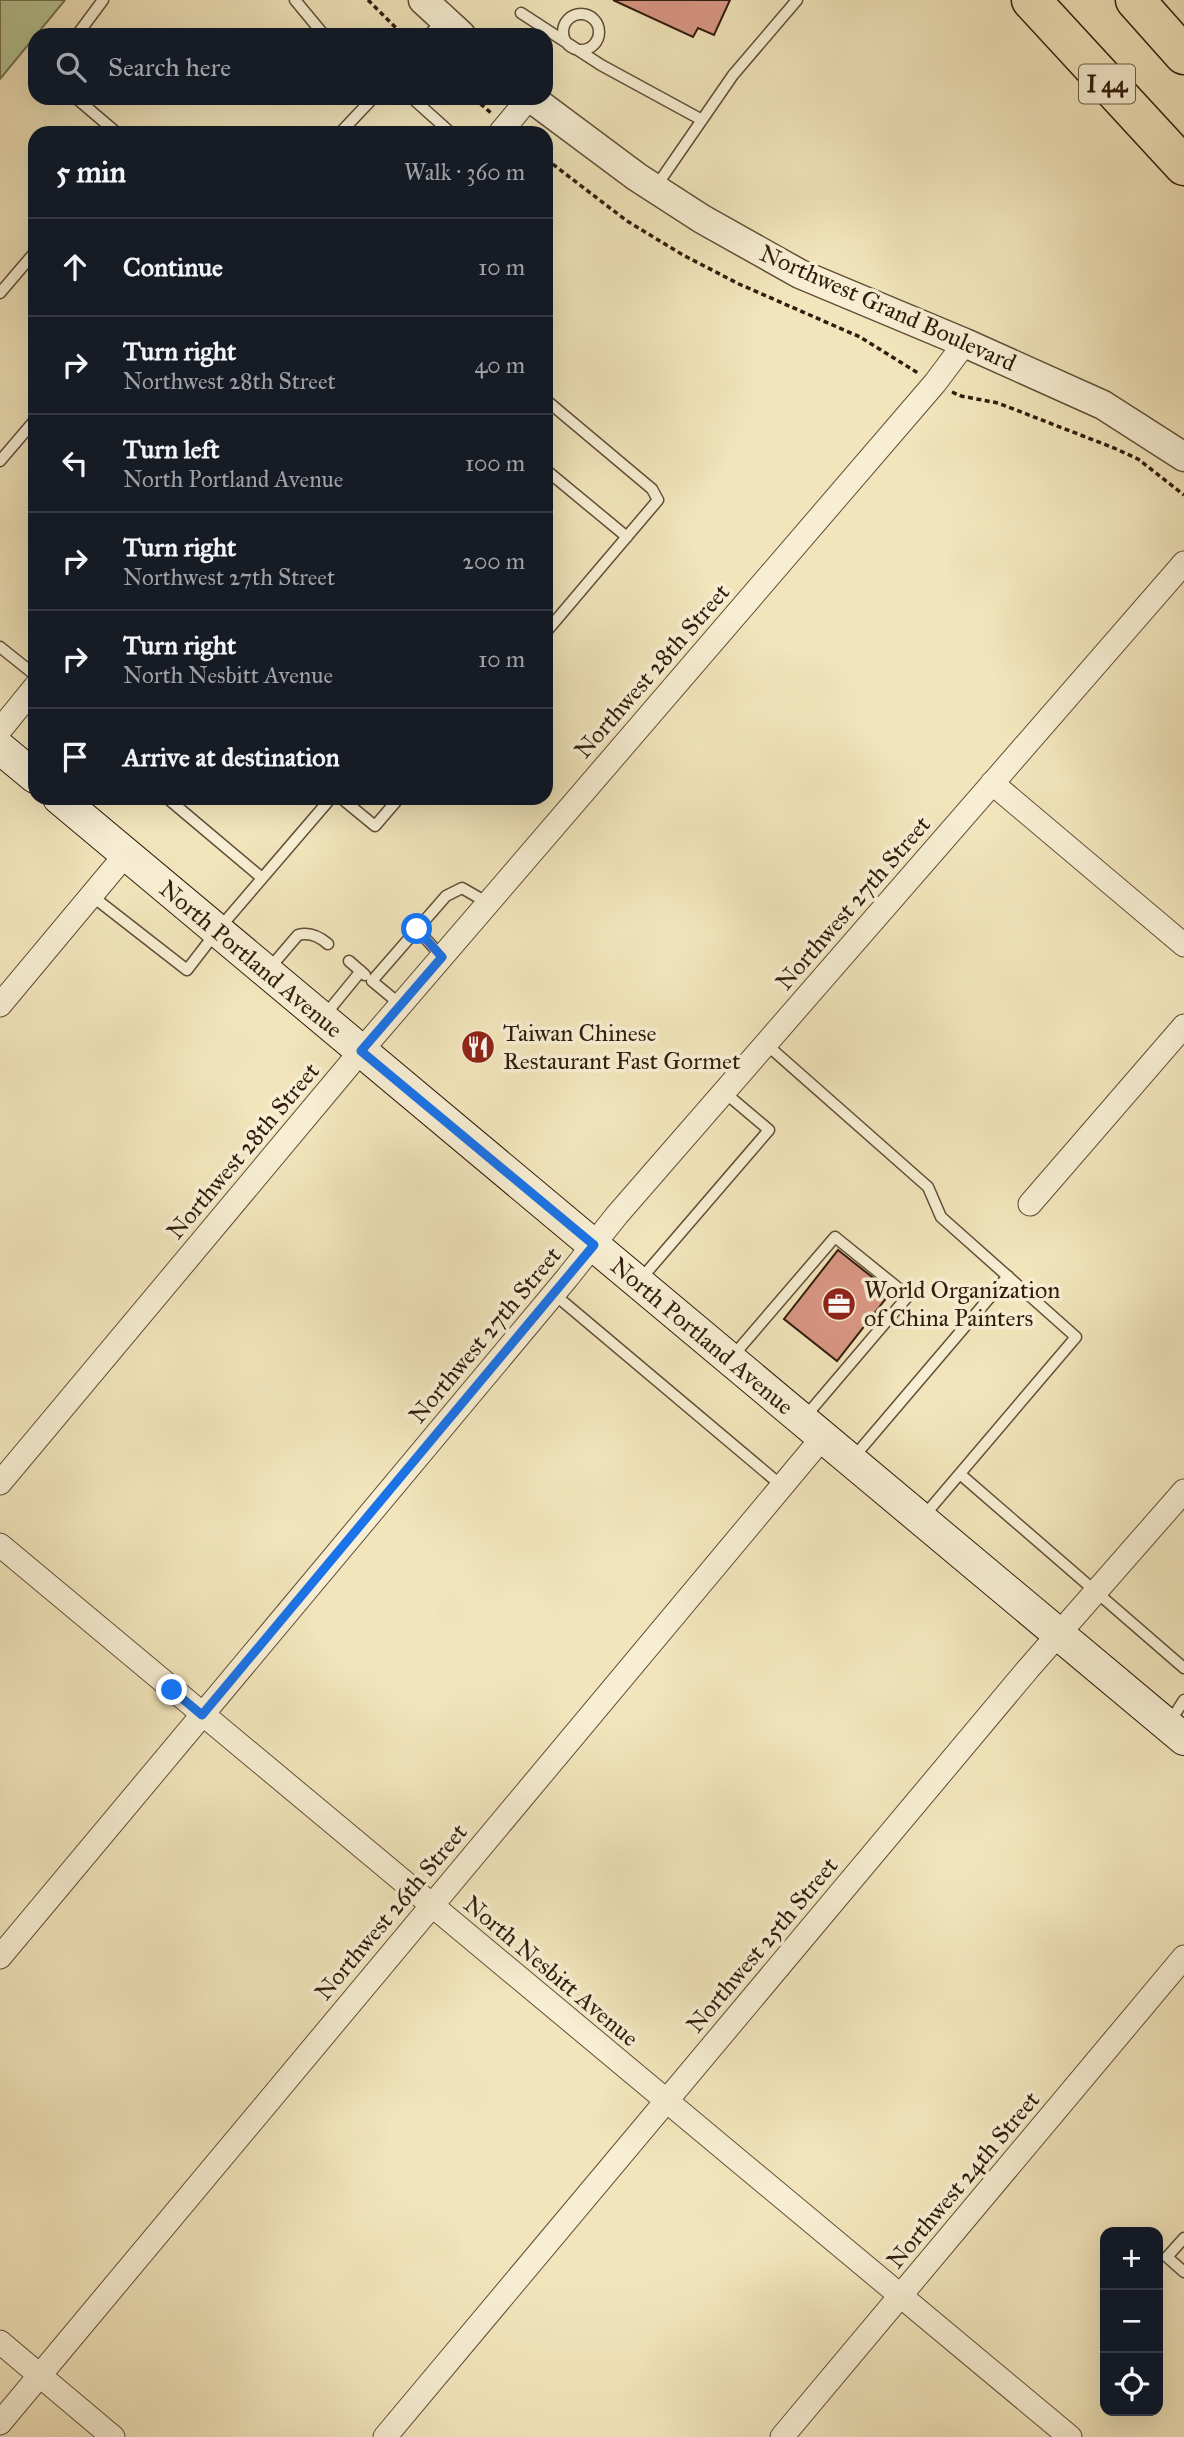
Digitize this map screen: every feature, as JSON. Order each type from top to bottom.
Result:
[{"type":"highway","name":"I 44","points":[[1031,0],[1184,166]]},
{"type":"highway","points":[[1135,0],[1184,55]]},
{"type":"main road","points":[[0,748],[28,771]]},
{"type":"main road","name":"North Portland Avenue","points":[[67,805],[1059,1635],[1179,1722]]},
{"type":"street","points":[[506,126],[524,105]]},
{"type":"street","name":"Northwest Grand Boulevard","points":[[539,105],[626,170],[702,219],[800,274],[965,343],[1103,405],[1184,457]]},
{"type":"street","name":"Northwest 28th Street","points":[[0,1483],[361,1051],[934,383],[965,343]]},
{"type":"street","name":"Northwest 27th Street","points":[[0,1957],[594,1245],[1184,563]]},
{"type":"street","points":[[0,730],[28,696]]},
{"type":"street","points":[[992,783],[1184,945]]},
{"type":"street","points":[[0,1005],[126,854]]},
{"type":"street","points":[[1030,1204],[1184,1026]]},
{"type":"street","name":"Northwest 26th Street","points":[[0,2423],[782,1486],[813,1428]]},
{"type":"street","name":"Northwest 25th Street","points":[[385,2437],[1059,1635],[1184,1491]]},
{"type":"street","name":"North Nesbitt Avenue","points":[[0,1545],[1070,2437]]},
{"type":"street","name":"Northwest 24th Street","points":[[782,2437],[1184,1957]]},
{"type":"street","points":[[0,2342],[113,2437]]},
{"type":"lane","points":[[82,28],[103,0]]},
{"type":"lane","points":[[295,0],[318,28]]},
{"type":"lane","points":[[655,188],[733,75],[797,0]]},
{"type":"lane","points":[[521,13],[543,28]]},
{"type":"lane","points":[[553,35],[702,120]]},
{"type":"lane","points":[[84,105],[109,126]]},
{"type":"lane","points":[[347,126],[366,105]]},
{"type":"lane","points":[[420,105],[443,126]]},
{"type":"lane","points":[[0,293],[28,260]]},
{"type":"lane","points":[[553,406],[652,489],[658,500],[553,624]]},
{"type":"lane","points":[[0,461],[28,428]]},
{"type":"lane","points":[[553,476],[627,537]]},
{"type":"lane","points":[[0,647],[28,669]]},
{"type":"lane","points":[[175,805],[262,878]]},
{"type":"lane","points":[[92,895],[187,970],[217,930],[325,805]]},
{"type":"lane","points":[[350,805],[375,826],[393,805]]},
{"type":"lane","points":[[372,981],[453,891],[462,888],[488,903]]},
{"type":"lane","points":[[417,929],[442,957]]},
{"type":"lane","points":[[267,972],[298,934],[321,938],[328,944]]},
{"type":"lane","points":[[349,961],[401,1005]]},
{"type":"lane","points":[[322,1018],[361,971]]},
{"type":"lane","points":[[766,1044],[928,1187],[941,1217],[1076,1337],[921,1519]]},
{"type":"lane","points":[[639,1282],[769,1130],[724,1092]]},
{"type":"lane","points":[[730,1359],[835,1237],[908,1296],[813,1428]]},
{"type":"lane","points":[[851,1460],[1008,1276]]},
{"type":"lane","points":[[554,1294],[782,1486]]},
{"type":"lane","points":[[960,1474],[1184,1668]]},
{"type":"lane","points":[[1184,2238],[1167,2257],[1184,2272]]},
{"type":"path","points":[[368,0],[395,28]]},
{"type":"path","points":[[482,105],[488,110]]},
{"type":"path","points":[[553,164],[627,221],[683,255],[739,284],[860,337],[934,383],[961,396],[998,403],[1138,459],[1184,495]]},
{"type":"green space","points":[[0,0],[65,0],[42,28],[28,28],[28,45],[0,79]]},
{"type":"building","points":[[613,0],[730,0],[714,35],[698,28],[693,37]]},
{"type":"building","name":"World Organization of China Painters","points":[[838,1250],[891,1292],[837,1361],[784,1319]]},
{"type":"place","name":"Taiwan Chinese Restaurant Fast Gormet","points":[[478,1047]]},
{"type":"place","name":"World Organization of China Painters","points":[[839,1304]]},
{"type":"route","points":[[172,1690],[202,1715],[594,1245],[361,1051],[442,957],[417,929]]}]
